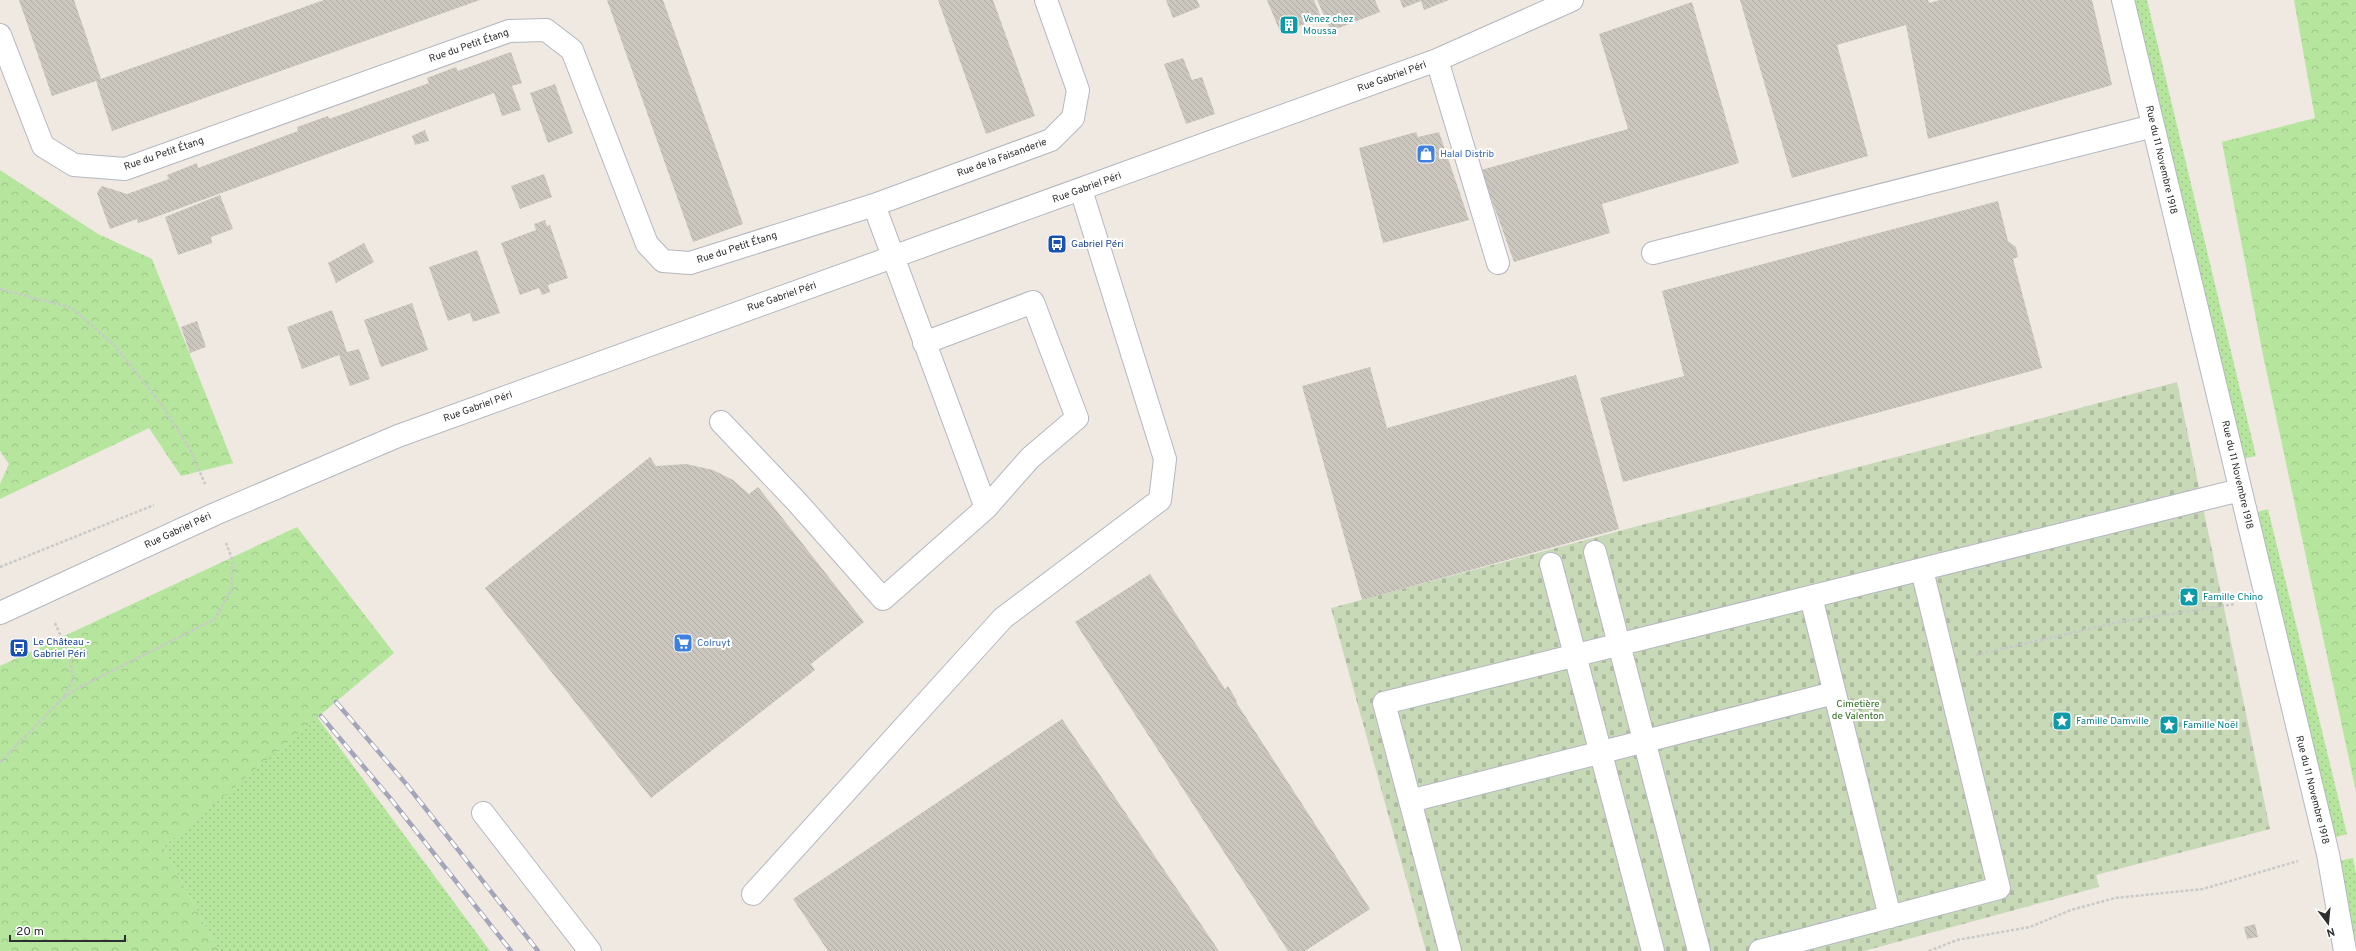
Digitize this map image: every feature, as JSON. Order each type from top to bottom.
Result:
[{"type":"street","name":"Rue de la Faisanderie","points":[[874,205],[1051,140],[1074,118],[1078,90],[1046,0]]},
{"type":"street","name":"Rue Gabriel Péri","points":[[0,613],[215,514],[398,436],[697,327],[895,258],[1437,60],[1572,0]]},
{"type":"street","name":"Rue du 11 Novembre 1918","points":[[2123,0],[2328,854],[2345,951]]},
{"type":"street","name":"Rue du Petit Étang","points":[[0,35],[43,146],[74,165],[125,169],[509,30],[546,30],[572,50],[647,244],[663,261],[690,263],[874,205]]},
{"type":"street","points":[[1437,60],[1498,263]]},
{"type":"street","points":[[1652,253],[2153,126]]},
{"type":"street","points":[[753,894],[1003,618],[1160,500],[1165,460],[1081,190]]},
{"type":"street","points":[[874,205],[895,258],[924,343],[986,508]]},
{"type":"street","points":[[721,422],[797,502],[883,599],[986,508],[1030,458],[1077,418],[1033,302],[924,343]]},
{"type":"street","points":[[1450,951],[1384,703],[2240,490]]},
{"type":"street","points":[[1595,552],[1618,645],[1699,951]]},
{"type":"street","points":[[1551,564],[1653,951]]},
{"type":"street","points":[[1760,951],[1999,888],[1922,570]]},
{"type":"street","points":[[1811,597],[1890,917]]},
{"type":"street","points":[[1410,801],[1834,693]]},
{"type":"street","points":[[483,813],[590,951]]},
{"type":"path","points":[[0,289],[72,308],[116,347],[162,405],[190,449],[204,484],[197,487]]},
{"type":"path","points":[[0,567],[161,502]]},
{"type":"path","points":[[0,762],[62,699],[78,688],[214,619],[232,588],[232,559],[215,514]]},
{"type":"path","points":[[1944,662],[2119,622],[2225,607],[2266,596]]},
{"type":"path","points":[[54,621],[69,655],[73,680],[62,699]]},
{"type":"path","points":[[1929,951],[1957,940],[2030,927],[2071,910],[2115,898],[2203,889],[2268,868],[2328,854]]},
{"type":"green space","points":[[2133,0],[2147,0],[2256,456],[2242,459]]},
{"type":"green space","points":[[2294,0],[2356,0],[2356,792],[2263,355],[2222,142],[2315,118]]},
{"type":"green space","points":[[0,170],[98,234],[152,259],[233,463],[181,476],[149,428],[0,499],[0,484],[9,464],[0,451]]},
{"type":"green space","name":"Cimetière de Valenton","points":[[2177,382],[2270,829],[2096,875],[2099,887],[1864,951],[1426,951],[1331,608]]},
{"type":"green space","points":[[2268,509],[2347,834],[2333,838],[2254,513]]},
{"type":"green space","points":[[297,527],[394,653],[163,847],[219,951],[0,951],[0,666]]},
{"type":"green space","points":[[317,717],[490,951],[219,951],[163,847]]},
{"type":"green space","points":[[2353,858],[2356,874],[2356,951],[2339,861]]},
{"type":"building","points":[[19,0],[74,0],[101,79],[324,0],[480,0],[112,131],[96,81],[52,96]]},
{"type":"building","points":[[607,0],[663,0],[743,224],[693,242]]},
{"type":"building","points":[[938,0],[993,0],[1035,116],[986,134]]},
{"type":"building","points":[[1166,0],[1197,0],[1200,7],[1173,18]]},
{"type":"building","name":"Venez chez Moussa","points":[[1267,0],[1314,0],[1321,17],[1281,34]]},
{"type":"building","points":[[1317,0],[1375,0],[1380,12],[1331,31]]},
{"type":"building","points":[[1400,0],[1449,0],[1424,10],[1421,1],[1403,8]]},
{"type":"building","points":[[1740,0],[1928,0],[1929,3],[1940,0],[2092,0],[2112,85],[1928,139],[1906,25],[1837,45],[1868,156],[1792,178]]},
{"type":"building","points":[[1692,2],[1739,163],[1602,204],[1610,233],[1514,262],[1481,170],[1628,129],[1599,34]]},
{"type":"building","points":[[511,52],[522,83],[512,86],[521,110],[502,116],[494,93],[145,221],[138,223],[137,219],[110,229],[97,193],[102,186],[127,194],[169,179],[167,175],[197,163],[198,168],[298,131],[297,127],[328,116],[329,119],[429,83],[427,78],[456,67],[458,71]]},
{"type":"building","points":[[1183,58],[1192,80],[1202,77],[1215,114],[1186,124],[1164,64]]},
{"type":"building","points":[[555,84],[573,133],[548,143],[530,93]]},
{"type":"building","points":[[425,130],[429,141],[415,145],[412,136]]},
{"type":"building","points":[[1416,132],[1418,137],[1439,132],[1469,220],[1383,243],[1359,148]]},
{"type":"building","points":[[544,174],[552,197],[520,209],[511,186]]},
{"type":"building","points":[[220,195],[233,229],[211,237],[212,243],[178,255],[165,217]]},
{"type":"building","points":[[1998,201],[2008,241],[2016,247],[2018,257],[2013,259],[2042,368],[1623,482],[1600,398],[1684,376],[1662,291]]},
{"type":"building","points":[[545,220],[547,226],[550,225],[568,278],[548,285],[550,292],[542,295],[539,288],[520,295],[501,243],[536,230],[534,224]]},
{"type":"building","points":[[364,243],[374,262],[336,283],[328,263]]},
{"type":"building","points":[[477,250],[500,313],[473,322],[470,313],[448,321],[429,267]]},
{"type":"building","points":[[412,303],[428,350],[381,367],[364,320]]},
{"type":"building","points":[[332,310],[347,352],[359,349],[370,379],[350,386],[339,355],[302,369],[287,327]]},
{"type":"building","points":[[197,321],[206,347],[190,353],[181,327]]},
{"type":"building","points":[[1370,367],[1387,428],[1576,375],[1619,529],[1362,600],[1302,386]]},
{"type":"building","name":"Colruyt","points":[[650,457],[656,466],[686,464],[713,470],[733,480],[749,494],[758,487],[864,622],[811,664],[815,670],[651,798],[485,588]]},
{"type":"building","points":[[1150,574],[1225,689],[1228,686],[1237,701],[1236,702],[1370,909],[1305,951],[1288,951],[1075,622]]},
{"type":"building","points":[[1062,719],[1219,951],[828,951],[793,899]]},
{"type":"building","points":[[2255,924],[2258,937],[2247,939],[2244,927]]},
{"type":"railway","points":[[336,702],[407,785],[538,951]]},
{"type":"railway","points":[[321,716],[390,798],[511,951]]},
{"type":"place","name":"Venez chez Moussa","points":[[1289,25]]},
{"type":"place","name":"Halal Distrib","points":[[1426,154]]},
{"type":"place","name":"Gabriel Péri","points":[[1057,244]]},
{"type":"place","name":"Famille Chino","points":[[2189,597]]},
{"type":"place","name":"Colruyt","points":[[683,643]]},
{"type":"place","name":"Le Château - Gabriel Péri","points":[[19,648]]},
{"type":"place","name":"Famille Damville","points":[[2062,721]]},
{"type":"place","name":"Famille Noël","points":[[2169,725]]}]
